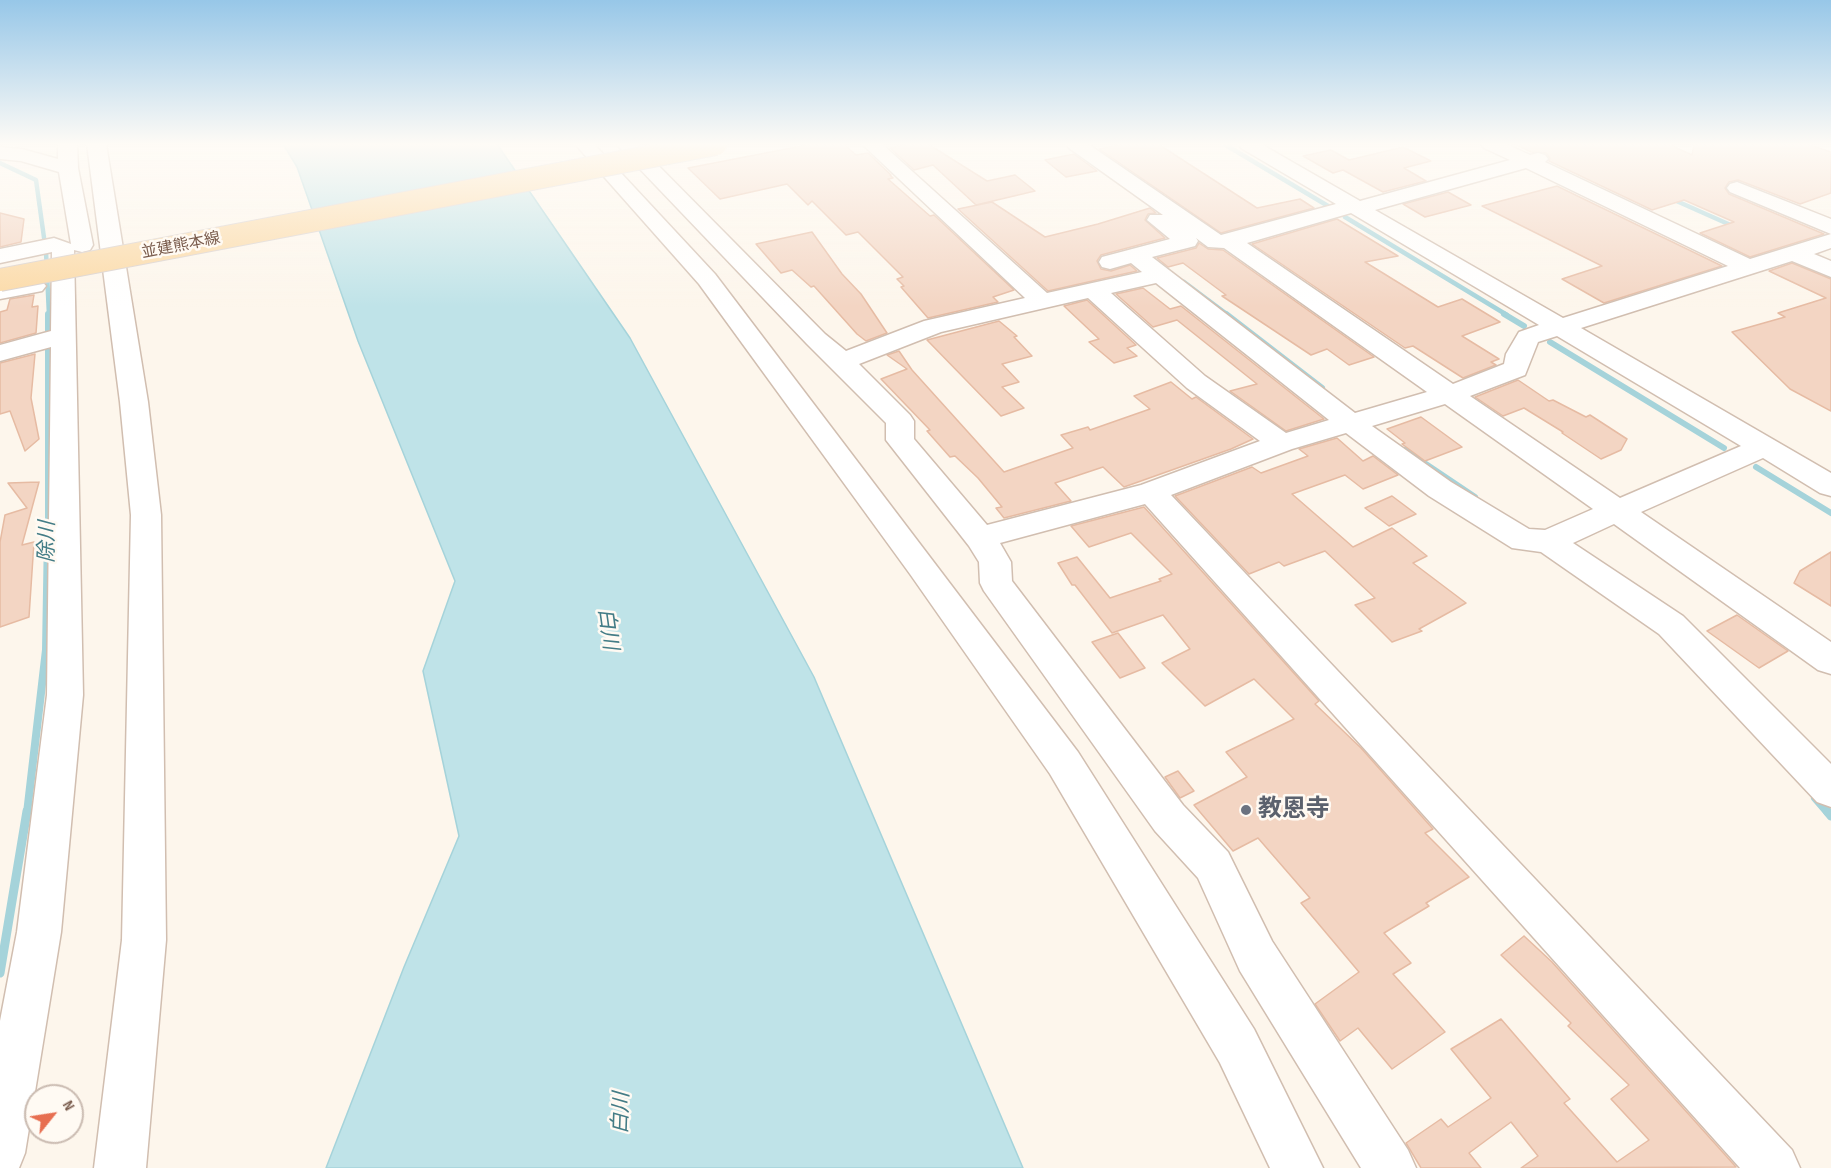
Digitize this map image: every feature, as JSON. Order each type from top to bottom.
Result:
[{"type":"main road","name":"並建熊本線","points":[[0,272],[391,199]]},
{"type":"main road","name":"並建熊本線","points":[[0,280],[430,199]]},
{"type":"street","points":[[69,245],[55,230],[75,205],[74,199]]},
{"type":"street","points":[[104,199],[134,402],[146,515],[144,940],[120,1168]]},
{"type":"street","points":[[632,199],[707,279],[921,566],[1064,763],[1237,1046],[1298,1168]]},
{"type":"street","points":[[656,199],[662,232]]},
{"type":"street","points":[[680,199],[900,421],[900,440],[980,538],[996,562],[996,583],[1168,818],[1213,865],[1256,956],[1390,1168]]},
{"type":"street","points":[[930,199],[1041,300]]},
{"type":"street","points":[[1127,199],[1186,241],[1202,245],[1222,242],[1389,199]]},
{"type":"street","points":[[1157,199],[1617,511],[1831,660]]},
{"type":"street","points":[[1341,199],[1831,486]]},
{"type":"street","points":[[1605,199],[1748,267]]},
{"type":"street","points":[[1762,199],[1831,227]]},
{"type":"street","points":[[1186,241],[1122,258],[1160,275],[1350,423],[1440,489],[1523,540],[1548,541],[1764,447]]},
{"type":"street","points":[[980,538],[1152,492],[1282,443],[1447,395],[1516,369],[1519,354],[1528,337],[1831,241]]},
{"type":"street","points":[[0,256],[69,245]]},
{"type":"street","points":[[0,1153],[39,932],[65,694],[62,336],[63,249],[69,245]]},
{"type":"street","points":[[1794,253],[1831,270]]},
{"type":"street","points":[[707,279],[829,350],[1041,300],[1160,275]]},
{"type":"street","points":[[0,292],[34,286]]},
{"type":"street","points":[[1092,289],[1196,382],[1282,443]]},
{"type":"street","points":[[0,353],[62,336]]},
{"type":"street","points":[[1152,492],[1774,1168]]},
{"type":"street","points":[[1548,541],[1671,624],[1831,790]]},
{"type":"water","name":"白川","points":[[308,199],[534,199],[630,338],[814,677],[1023,1168],[326,1168],[404,967],[459,836],[423,671],[455,581],[358,341]]},
{"type":"building","points":[[802,199],[910,199],[930,216],[934,215],[1014,290],[993,297],[998,302],[928,318],[901,287],[904,286],[897,279],[903,277],[858,232],[846,235],[812,201],[808,205]]},
{"type":"building","points":[[969,199],[1003,199],[976,205]]},
{"type":"building","points":[[1171,199],[1242,199],[1257,208],[1300,199],[1314,208],[1221,233]]},
{"type":"building","points":[[1424,199],[1460,199],[1471,205],[1425,217],[1403,204]]},
{"type":"building","points":[[1510,199],[1583,199],[1722,266],[1604,303],[1562,279],[1602,266],[1482,206]]},
{"type":"building","points":[[1628,199],[1740,199],[1824,234],[1750,257],[1700,233],[1734,222],[1684,200],[1652,210]]},
{"type":"building","points":[[1786,199],[1815,199],[1800,204]]},
{"type":"building","points":[[992,202],[1045,237],[1150,208],[1156,213],[1148,214],[1145,220],[1165,238],[1101,255],[1097,261],[1101,269],[1111,271],[1130,265],[1137,271],[1048,291],[958,209]]},
{"type":"building","points":[[0,213],[24,219],[21,242],[0,247]]},
{"type":"building","points":[[1337,219],[1398,256],[1365,262],[1438,307],[1462,299],[1500,322],[1462,336],[1499,359],[1491,362],[1496,365],[1463,378],[1413,346],[1405,348],[1252,244]]},
{"type":"building","points":[[812,232],[842,274],[861,294],[887,333],[866,341],[814,286],[811,287],[792,270],[781,273],[756,244]]},
{"type":"building","points":[[1199,243],[1208,249],[1223,250],[1374,357],[1349,365],[1327,349],[1311,355],[1222,296],[1226,295],[1183,263],[1168,267],[1157,258],[1196,248]]},
{"type":"building","points":[[1792,263],[1831,279],[1831,411],[1790,389],[1732,332],[1785,317],[1778,313],[1826,298],[1769,271]]},
{"type":"building","points":[[1143,288],[1170,309],[1181,306],[1324,419],[1286,431],[1230,391],[1257,384],[1177,320],[1153,327],[1116,294]]},
{"type":"building","points":[[34,295],[32,307],[38,306],[36,333],[0,343],[0,312],[7,310],[10,299]]},
{"type":"building","points":[[1087,300],[1136,345],[1127,348],[1137,356],[1114,363],[1089,342],[1099,339],[1064,306]]},
{"type":"building","points":[[999,321],[1017,336],[1014,337],[1032,356],[1002,364],[1019,382],[1002,387],[1024,408],[1001,416],[927,340]]},
{"type":"building","points":[[899,351],[912,370],[1004,472],[1073,448],[1061,435],[1088,427],[1090,430],[1150,409],[1134,396],[1171,382],[1192,399],[1196,397],[1253,439],[1124,487],[1103,467],[1055,483],[1071,501],[1004,518],[996,508],[1002,507],[978,478],[955,456],[950,457],[927,431],[930,430],[881,379],[907,369],[887,355]]},
{"type":"building","points":[[35,354],[31,398],[39,439],[25,451],[10,411],[0,414],[0,363]]},
{"type":"building","points":[[1518,380],[1549,401],[1553,400],[1586,417],[1590,415],[1627,439],[1621,450],[1601,459],[1524,408],[1503,416],[1475,397]]},
{"type":"building","points":[[1421,417],[1462,447],[1425,461],[1402,444],[1405,443],[1387,429]]},
{"type":"building","points":[[1337,438],[1363,461],[1373,456],[1398,475],[1363,489],[1345,475],[1292,494],[1353,547],[1392,528],[1427,556],[1413,563],[1466,603],[1419,629],[1422,631],[1392,642],[1355,605],[1375,598],[1325,551],[1284,566],[1279,562],[1249,574],[1175,496],[1252,467],[1261,473],[1308,456],[1299,449]]},
{"type":"building","points":[[39,482],[22,545],[34,542],[29,617],[0,627],[0,542],[5,515],[27,508],[8,483]]},
{"type":"building","points":[[1392,496],[1416,514],[1389,526],[1365,508]]},
{"type":"building","points":[[1144,507],[1319,701],[1315,704],[1361,748],[1433,829],[1425,833],[1469,877],[1426,903],[1429,906],[1384,933],[1411,963],[1393,974],[1445,1032],[1392,1069],[1358,1028],[1340,1041],[1315,1004],[1359,972],[1301,903],[1310,898],[1258,838],[1233,851],[1194,805],[1247,777],[1226,752],[1294,719],[1254,679],[1205,706],[1162,663],[1190,649],[1163,615],[1112,633],[1075,585],[1072,585],[1058,563],[1077,557],[1110,598],[1161,581],[1159,579],[1172,574],[1131,533],[1089,547],[1071,526]]},
{"type":"building","points":[[1831,552],[1831,606],[1794,583],[1800,571]]},
{"type":"building","points":[[1737,615],[1788,651],[1759,668],[1707,631]]},
{"type":"building","points":[[1118,633],[1145,668],[1120,678],[1092,642]]},
{"type":"building","points":[[1178,771],[1194,791],[1180,798],[1165,777]]},
{"type":"building","points":[[1524,936],[1552,962],[1736,1167],[1521,1168],[1538,1156],[1511,1122],[1469,1153],[1481,1168],[1421,1168],[1406,1143],[1441,1119],[1448,1127],[1491,1098],[1451,1049],[1501,1019],[1570,1099],[1564,1103],[1617,1162],[1649,1140],[1611,1099],[1629,1085],[1568,1026],[1571,1023],[1501,955]]},
{"type":"waterway","name":"除川","points":[[39,199],[46,252],[49,315]]},
{"type":"waterway","points":[[1315,199],[1328,206]]},
{"type":"waterway","points":[[1672,199],[1735,227]]},
{"type":"waterway","points":[[1345,217],[1507,315]]},
{"type":"waterway","points":[[1184,282],[1228,315]]},
{"type":"waterway","name":"除川","points":[[48,314],[48,532]]},
{"type":"waterway","points":[[1226,314],[1322,388]]},
{"type":"waterway","points":[[1504,314],[1524,326]]},
{"type":"waterway","points":[[1550,342],[1724,448]]},
{"type":"waterway","points":[[1405,450],[1475,497]]},
{"type":"waterway","points":[[1756,467],[1831,513]]},
{"type":"waterway","name":"除川","points":[[27,813],[46,650],[48,532]]},
{"type":"waterway","points":[[1815,798],[1828,813]]},
{"type":"waterway","name":"除川","points":[[0,973],[27,811]]},
{"type":"waterway","points":[[1827,811],[1831,816]]},
{"type":"place","name":"教恩寺","points":[[1246,810]]}]
